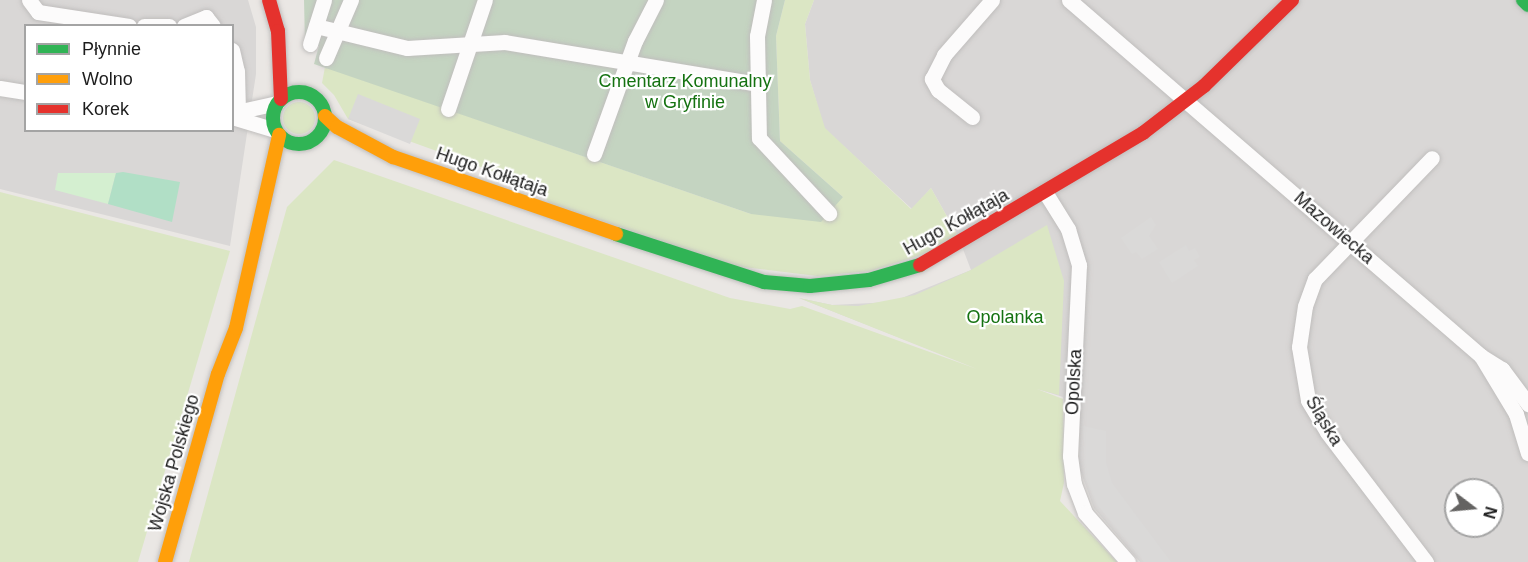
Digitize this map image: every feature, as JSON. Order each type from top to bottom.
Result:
[{"type":"street","points":[[29,0],[38,12],[116,24]]},
{"type":"street","points":[[234,114],[277,132],[290,143],[308,142],[323,129],[325,116],[319,102],[298,82],[278,31],[269,0]]},
{"type":"street","points":[[310,44],[324,0]]},
{"type":"street","points":[[326,58],[351,0]]},
{"type":"street","points":[[448,109],[485,0]]},
{"type":"street","points":[[594,154],[628,63],[656,0]]},
{"type":"street","points":[[764,0],[757,36],[759,138],[829,213]]},
{"type":"street","points":[[972,117],[938,90],[932,79],[944,55],[992,0]]},
{"type":"street","name":"Mazowiecka","points":[[1069,0],[1481,356],[1502,369],[1528,404]]},
{"type":"street","name":"Hugo Kołłątaja","points":[[325,116],[332,124],[373,149],[718,270],[764,282],[810,286],[869,280],[921,265],[1143,133],[1187,101],[1291,0]]},
{"type":"street","points":[[1523,0],[1528,5]]},
{"type":"street","points":[[189,24],[206,17],[211,24]]},
{"type":"street","points":[[316,26],[407,48],[505,42],[758,84]]},
{"type":"street","points":[[277,132],[273,117],[279,101],[278,31]]},
{"type":"street","points":[[234,58],[237,71],[234,114]]},
{"type":"street","points":[[0,88],[24,92]]},
{"type":"street","points":[[234,114],[265,109],[293,93],[308,94]]},
{"type":"street","name":"Wojska Polskiego","points":[[165,562],[218,374],[225,325],[245,276],[267,200],[277,132]]},
{"type":"street","name":"Hugo Kołłątaja","points":[[308,142],[373,149]]},
{"type":"street","name":"Wojska Polskiego","points":[[267,200],[289,161],[308,142]]},
{"type":"street","name":"Śląska","points":[[1426,562],[1327,432],[1308,400],[1301,374],[1299,347],[1305,306],[1315,279],[1349,241],[1432,158]]},
{"type":"street","name":"Opolska","points":[[1045,192],[1071,236],[1079,265],[1070,456],[1074,484],[1084,513],[1128,562]]},
{"type":"street","name":"Mazowiecka","points":[[1481,356],[1516,414],[1528,453]]},
{"type":"shaded area","points":[[0,0],[248,0],[256,27],[256,74],[230,246],[0,189]]},
{"type":"shaded area","points":[[814,0],[1528,0],[1528,562],[1140,562],[1094,508],[1079,467],[1080,406],[1064,405],[1063,397],[994,375],[799,298],[832,305],[892,302],[971,270],[958,236],[931,188],[912,209],[824,128],[810,80],[805,24]]},
{"type":"shaded area","points":[[358,94],[420,119],[410,144],[348,119]]},
{"type":"shaded area","points":[[1151,217],[1156,225],[1149,236],[1158,249],[1142,259],[1136,252],[1132,254],[1121,238]]},
{"type":"shaded area","points":[[1186,245],[1189,251],[1195,248],[1200,257],[1194,260],[1198,266],[1172,283],[1159,262]]},
{"type":"shaded area","points":[[1083,426],[1106,431],[1106,463],[1112,483],[1171,562],[1144,562],[1097,505],[1085,477]]},
{"type":"green space","name":"Cmentarz Komunalny w Gryfinie","points":[[304,0],[785,0],[776,36],[780,141],[843,197],[821,222],[751,214],[314,64],[319,46],[305,43]]},
{"type":"green space","points":[[785,0],[814,0],[805,24],[810,80],[825,128],[911,209],[931,188],[958,236],[924,254],[870,271],[817,276],[735,266],[549,203],[539,188],[348,119],[334,95],[322,83],[325,67],[751,214],[843,197],[780,141],[776,36]]},
{"type":"green space","points":[[299,102],[310,107],[315,118],[310,129],[299,134],[288,129],[283,118],[288,107]]},
{"type":"green space","name":"Opolanka","points":[[334,160],[730,298],[790,309],[802,306],[977,369],[799,298],[832,305],[858,306],[915,295],[971,270],[1047,225],[1064,281],[1059,395],[1037,389],[1063,399],[1064,483],[1060,501],[1117,562],[189,562],[287,207]]},
{"type":"green space","points":[[123,172],[180,182],[172,222],[108,204],[116,173]]},
{"type":"green space","points":[[58,173],[116,173],[108,204],[55,190]]},
{"type":"green space","points":[[0,192],[230,251],[138,562],[0,562]]},
{"type":"traffic: fast","points":[[1523,0],[1528,5]]},
{"type":"traffic: fast","points":[[294,92],[304,92],[313,96],[321,104],[325,118],[321,132],[313,140],[304,144],[294,144],[285,140],[277,132],[273,123],[273,113],[277,104],[285,96],[294,92]]},
{"type":"traffic: fast","points":[[616,234],[764,282],[810,286],[869,280],[920,265]]},
{"type":"traffic: slow","points":[[325,116],[337,127],[393,157],[616,234]]},
{"type":"traffic: slow","points":[[165,562],[218,374],[236,328],[279,135]]},
{"type":"traffic: jam","points":[[269,0],[278,31],[281,99]]},
{"type":"traffic: jam","points":[[920,265],[1143,133],[1204,86],[1292,0]]}]
